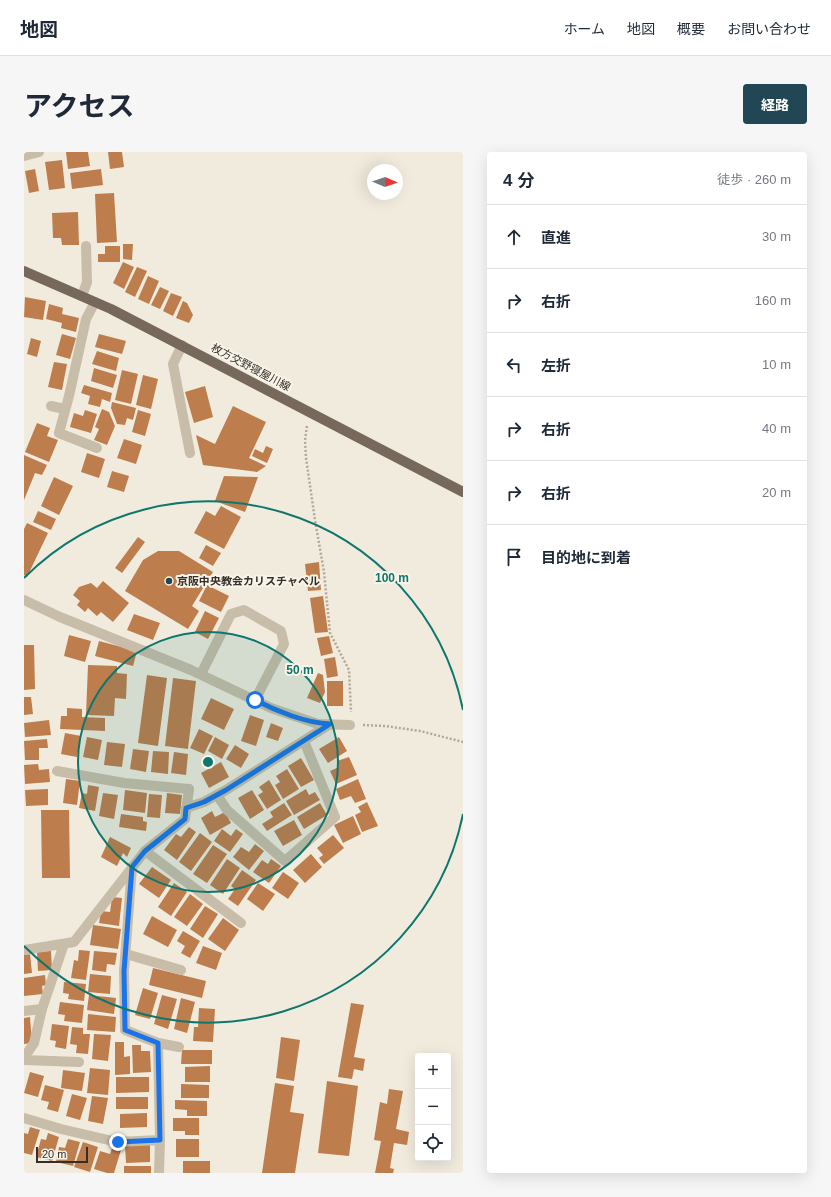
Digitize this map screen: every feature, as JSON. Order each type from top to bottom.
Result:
[{"type":"main road","name":"枚方交野寝屋川線","points":[[24,271],[111,308],[463,492]]},
{"type":"street","points":[[24,156],[38,152]]},
{"type":"street","points":[[82,296],[87,282],[86,246]]},
{"type":"street","points":[[95,302],[86,319],[58,433],[97,448]]},
{"type":"street","points":[[182,345],[173,364],[190,453]]},
{"type":"street","points":[[51,406],[65,409]]},
{"type":"street","points":[[24,600],[60,617],[201,674],[271,708],[318,724],[350,725]]},
{"type":"street","points":[[201,674],[231,614],[244,610],[281,631],[284,644],[255,700]]},
{"type":"street","points":[[186,808],[204,802],[217,795],[330,724]]},
{"type":"street","points":[[217,795],[227,810],[285,861],[336,817],[304,741]]},
{"type":"street","points":[[24,950],[74,942],[145,851],[185,819],[189,789],[124,783],[57,771]]},
{"type":"street","points":[[145,851],[240,924]]},
{"type":"street","points":[[132,867],[124,971],[125,1030],[158,1043],[178,1047]]},
{"type":"street","points":[[64,944],[42,1009],[34,1043],[24,1059],[79,1062]]},
{"type":"street","points":[[126,954],[181,970]]},
{"type":"street","points":[[24,1012],[42,1009]]},
{"type":"street","points":[[158,1043],[160,1140],[159,1173]]},
{"type":"street","points":[[24,1118],[61,1129],[118,1142],[160,1140]]},
{"type":"path","points":[[310,412],[305,440],[306,458],[324,572],[330,633],[349,670],[351,702],[350,725],[385,726],[420,731],[463,742]]},
{"type":"building","points":[[66,152],[88,152],[90,166],[68,169]]},
{"type":"building","points":[[108,152],[122,152],[124,167],[110,169]]},
{"type":"building","points":[[62,160],[65,188],[49,190],[45,162]]},
{"type":"building","points":[[35,169],[39,191],[29,193],[25,171]]},
{"type":"building","points":[[101,169],[103,185],[72,189],[70,173]]},
{"type":"building","points":[[114,193],[117,242],[97,243],[95,194]]},
{"type":"building","points":[[78,212],[79,245],[62,245],[61,238],[53,238],[52,213]]},
{"type":"building","points":[[123,244],[133,244],[132,260],[123,259]]},
{"type":"building","points":[[105,246],[120,246],[120,262],[98,262],[98,254],[105,254]]},
{"type":"building","points":[[123,262],[134,267],[124,289],[113,283]]},
{"type":"building","points":[[137,267],[147,271],[135,297],[125,292]]},
{"type":"building","points":[[148,276],[159,281],[149,304],[138,299]]},
{"type":"building","points":[[160,287],[169,291],[160,309],[151,305]]},
{"type":"building","points":[[171,293],[182,297],[173,316],[163,311]]},
{"type":"building","points":[[25,297],[46,301],[43,320],[24,317]]},
{"type":"building","points":[[183,301],[187,303],[193,315],[189,323],[176,318]]},
{"type":"building","points":[[49,304],[63,308],[62,314],[79,318],[76,332],[61,328],[62,323],[46,319]]},
{"type":"building","points":[[62,334],[76,338],[70,359],[56,355]]},
{"type":"building","points":[[99,334],[126,341],[122,354],[95,347]]},
{"type":"building","points":[[31,338],[41,341],[37,357],[27,354]]},
{"type":"building","points":[[97,351],[119,358],[116,371],[92,364]]},
{"type":"building","points":[[54,362],[67,364],[62,390],[48,387]]},
{"type":"building","points":[[94,368],[117,375],[113,388],[91,381]]},
{"type":"building","points":[[122,370],[138,374],[131,404],[115,400]]},
{"type":"building","points":[[143,375],[158,379],[151,409],[136,405]]},
{"type":"building","points":[[84,385],[112,393],[110,402],[102,399],[100,407],[88,404],[90,396],[81,393]]},
{"type":"building","points":[[205,386],[213,417],[194,423],[185,392]]},
{"type":"building","points":[[112,402],[136,408],[133,420],[127,418],[125,425],[117,424],[111,408]]},
{"type":"building","points":[[233,406],[266,422],[249,458],[266,466],[257,472],[203,465],[196,435],[215,444]]},
{"type":"building","points":[[102,409],[109,412],[115,426],[107,445],[94,440],[99,429],[95,427]]},
{"type":"building","points":[[85,410],[97,414],[91,433],[70,427],[74,413],[83,416]]},
{"type":"building","points":[[138,410],[151,414],[145,436],[132,432]]},
{"type":"building","points":[[37,423],[50,428],[47,436],[58,440],[49,462],[25,452]]},
{"type":"building","points":[[124,439],[142,445],[136,464],[117,458]]},
{"type":"building","points":[[266,446],[273,449],[267,463],[252,456],[255,449],[263,453]]},
{"type":"building","points":[[87,453],[105,459],[99,478],[81,472]]},
{"type":"building","points":[[24,455],[47,465],[42,475],[35,473],[24,500]]},
{"type":"building","points":[[112,471],[129,476],[124,492],[107,487]]},
{"type":"building","points":[[224,476],[258,477],[245,512],[215,501]]},
{"type":"building","points":[[54,477],[73,486],[59,515],[41,506]]},
{"type":"building","points":[[221,506],[241,517],[224,549],[194,533],[206,511],[215,516]]},
{"type":"building","points":[[38,511],[56,519],[51,530],[33,522]]},
{"type":"building","points":[[27,523],[48,533],[27,577],[24,575],[24,529]]},
{"type":"building","points":[[138,537],[145,542],[122,573],[115,568]]},
{"type":"building","points":[[206,545],[221,553],[213,566],[199,558]]},
{"type":"building","name":"京阪中央教会カリスチャペル","points":[[158,551],[179,551],[213,572],[192,606],[199,611],[188,629],[125,591],[143,560]]},
{"type":"building","points":[[319,562],[321,590],[308,591],[305,564]]},
{"type":"building","points":[[103,581],[129,603],[113,622],[101,612],[97,616],[88,608],[85,612],[77,605],[80,601],[73,595],[79,587],[91,583],[97,588]]},
{"type":"building","points":[[207,585],[229,596],[221,612],[199,601]]},
{"type":"building","points":[[323,596],[328,632],[315,633],[310,598]]},
{"type":"building","points":[[205,611],[219,618],[208,639],[195,632]]},
{"type":"building","points":[[134,614],[160,623],[153,640],[127,630]]},
{"type":"building","points":[[69,635],[91,641],[85,662],[64,656]]},
{"type":"building","points":[[329,636],[333,653],[321,656],[317,638]]},
{"type":"building","points":[[99,641],[137,651],[133,666],[95,656]]},
{"type":"building","points":[[24,645],[34,645],[35,689],[24,690]]},
{"type":"building","points":[[335,657],[338,676],[327,678],[324,659]]},
{"type":"building","points":[[88,665],[117,666],[117,673],[127,674],[126,699],[115,698],[114,716],[86,715]]},
{"type":"building","points":[[318,673],[323,675],[325,692],[320,703],[307,698]]},
{"type":"building","points":[[147,675],[167,678],[158,746],[138,743]]},
{"type":"building","points":[[173,678],[196,681],[188,749],[165,746]]},
{"type":"building","points":[[327,681],[343,681],[343,706],[327,706]]},
{"type":"building","points":[[24,697],[31,697],[33,714],[24,715]]},
{"type":"building","points":[[211,698],[234,709],[224,730],[201,719]]},
{"type":"building","points":[[67,708],[82,709],[82,717],[105,718],[105,731],[60,729],[61,716],[67,716]]},
{"type":"building","points":[[250,715],[264,720],[256,746],[241,741]]},
{"type":"building","points":[[49,720],[51,735],[25,737],[24,723]]},
{"type":"building","points":[[271,723],[283,728],[278,741],[266,737]]},
{"type":"building","points":[[199,729],[213,736],[204,754],[190,748]]},
{"type":"building","points":[[65,733],[81,736],[77,757],[61,754]]},
{"type":"building","points":[[87,737],[102,740],[98,760],[83,757]]},
{"type":"building","points":[[215,737],[229,745],[222,759],[208,751]]},
{"type":"building","points":[[339,737],[347,751],[328,763],[319,749]]},
{"type":"building","points":[[47,739],[48,748],[39,748],[39,760],[25,760],[24,741]]},
{"type":"building","points":[[107,742],[125,744],[122,767],[104,765]]},
{"type":"building","points":[[235,745],[249,754],[241,768],[226,759]]},
{"type":"building","points":[[133,749],[149,751],[146,772],[130,769]]},
{"type":"building","points":[[153,751],[169,752],[168,774],[151,772]]},
{"type":"building","points":[[174,752],[188,754],[186,775],[171,773]]},
{"type":"building","points":[[349,757],[357,775],[336,784],[330,771],[339,767],[337,761]]},
{"type":"building","points":[[301,758],[314,780],[301,787],[288,766]]},
{"type":"building","points":[[221,762],[229,777],[209,788],[201,773]]},
{"type":"building","points":[[38,764],[39,770],[49,769],[50,782],[25,784],[24,765]]},
{"type":"building","points":[[287,769],[299,789],[283,799],[275,785],[280,782],[276,776]]},
{"type":"building","points":[[66,779],[80,781],[77,805],[63,803]]},
{"type":"building","points":[[358,779],[366,799],[355,803],[351,796],[340,800],[336,789]]},
{"type":"building","points":[[269,780],[281,800],[267,809],[258,795],[263,792],[259,787]]},
{"type":"building","points":[[88,785],[99,787],[95,811],[79,808],[82,793],[87,794]]},
{"type":"building","points":[[48,789],[48,805],[26,806],[25,790]]},
{"type":"building","points":[[306,789],[309,795],[315,792],[320,800],[294,815],[286,801]]},
{"type":"building","points":[[125,790],[147,793],[145,813],[123,810]]},
{"type":"building","points":[[252,790],[264,810],[250,819],[238,798]]},
{"type":"building","points":[[103,793],[118,795],[114,819],[99,816]]},
{"type":"building","points":[[167,793],[182,795],[180,814],[165,813]]},
{"type":"building","points":[[149,794],[162,795],[160,818],[147,817]]},
{"type":"building","points":[[367,802],[378,826],[362,832],[355,815],[361,812],[358,807]]},
{"type":"building","points":[[284,803],[292,815],[267,831],[262,824],[273,817],[270,812]]},
{"type":"building","points":[[320,803],[327,815],[304,829],[297,817]]},
{"type":"building","points":[[41,810],[69,810],[70,878],[42,878]]},
{"type":"building","points":[[212,811],[215,817],[225,812],[231,823],[210,835],[201,818]]},
{"type":"building","points":[[121,814],[143,817],[143,821],[147,822],[146,831],[119,827]]},
{"type":"building","points":[[353,816],[361,834],[343,843],[334,825]]},
{"type":"building","points":[[294,820],[302,835],[283,846],[274,831]]},
{"type":"building","points":[[189,827],[196,832],[177,860],[164,850],[176,834],[181,837]]},
{"type":"building","points":[[222,829],[231,836],[236,829],[243,834],[230,852],[214,841]]},
{"type":"building","points":[[200,833],[212,842],[191,871],[179,862]]},
{"type":"building","points":[[333,835],[344,848],[324,864],[319,858],[323,855],[317,848]]},
{"type":"building","points":[[110,837],[131,848],[127,857],[123,853],[117,866],[101,857]]},
{"type":"building","points":[[255,844],[264,851],[249,870],[233,857],[241,847],[249,852]]},
{"type":"building","points":[[213,845],[227,854],[207,883],[193,874]]},
{"type":"building","points":[[311,854],[322,867],[305,883],[293,870]]},
{"type":"building","points":[[227,859],[240,868],[223,894],[210,885]]},
{"type":"building","points":[[271,859],[281,866],[269,883],[253,872],[262,860],[268,864]]},
{"type":"building","points":[[152,867],[171,880],[159,898],[139,884]]},
{"type":"building","points":[[242,870],[256,880],[238,906],[228,899],[235,889],[231,886]]},
{"type":"building","points":[[283,872],[299,883],[288,899],[272,888]]},
{"type":"building","points":[[174,883],[187,892],[171,916],[158,907]]},
{"type":"building","points":[[258,883],[275,894],[263,911],[247,899]]},
{"type":"building","points":[[190,894],[203,904],[187,926],[174,917]]},
{"type":"building","points":[[112,897],[122,898],[119,926],[99,923],[101,911],[110,912]]},
{"type":"building","points":[[205,906],[218,914],[203,938],[190,929]]},
{"type":"building","points":[[152,916],[177,930],[168,947],[143,934]]},
{"type":"building","points":[[223,918],[239,930],[225,951],[208,939]]},
{"type":"building","points":[[93,925],[121,929],[118,949],[90,945]]},
{"type":"building","points":[[183,931],[200,941],[190,958],[181,953],[185,946],[177,941]]},
{"type":"building","points":[[203,946],[222,953],[216,970],[196,963]]},
{"type":"building","points":[[79,950],[90,951],[86,980],[71,978],[74,960],[78,961]]},
{"type":"building","points":[[51,951],[52,970],[38,971],[37,952]]},
{"type":"building","points":[[94,951],[117,953],[115,965],[107,964],[106,972],[92,970]]},
{"type":"building","points":[[30,954],[32,973],[24,974],[24,955]]},
{"type":"building","points":[[153,968],[206,981],[202,998],[149,985]]},
{"type":"building","points":[[90,974],[111,976],[110,994],[88,992]]},
{"type":"building","points":[[45,975],[46,985],[42,986],[43,994],[24,996],[24,978]]},
{"type":"building","points":[[64,982],[86,984],[84,1001],[68,999],[69,994],[63,993]]},
{"type":"building","points":[[143,988],[158,993],[150,1019],[135,1015]]},
{"type":"building","points":[[89,995],[116,998],[114,1014],[87,1010]]},
{"type":"building","points":[[162,995],[177,999],[168,1029],[154,1024]]},
{"type":"building","points":[[181,998],[195,1002],[187,1033],[174,1029]]},
{"type":"building","points":[[60,1002],[84,1005],[82,1023],[64,1021],[65,1015],[58,1014]]},
{"type":"building","points":[[351,1003],[364,1005],[354,1057],[365,1059],[363,1071],[354,1069],[352,1079],[338,1077]]},
{"type":"building","points":[[199,1008],[215,1009],[213,1042],[193,1041],[194,1027],[198,1027]]},
{"type":"building","points":[[88,1014],[116,1017],[115,1032],[87,1030]]},
{"type":"building","points":[[30,1017],[32,1043],[24,1044],[24,1018]]},
{"type":"building","points":[[52,1024],[69,1026],[66,1049],[55,1047],[56,1041],[50,1040]]},
{"type":"building","points":[[72,1027],[83,1028],[83,1034],[90,1034],[88,1054],[76,1053],[77,1045],[70,1044]]},
{"type":"building","points":[[94,1034],[111,1035],[108,1061],[92,1059]]},
{"type":"building","points":[[281,1037],[300,1040],[294,1081],[276,1078]]},
{"type":"building","points":[[115,1042],[124,1042],[124,1057],[130,1056],[130,1074],[115,1075]]},
{"type":"building","points":[[132,1045],[141,1045],[141,1051],[150,1051],[151,1072],[133,1073]]},
{"type":"building","points":[[182,1050],[212,1050],[212,1064],[181,1064]]},
{"type":"building","points":[[210,1066],[210,1082],[185,1082],[185,1067]]},
{"type":"building","points":[[90,1068],[110,1070],[108,1095],[87,1093]]},
{"type":"building","points":[[63,1070],[85,1073],[82,1091],[61,1088]]},
{"type":"building","points":[[30,1072],[44,1076],[38,1097],[24,1093]]},
{"type":"building","points":[[116,1077],[149,1077],[149,1092],[116,1093]]},
{"type":"building","points":[[327,1081],[358,1086],[349,1156],[318,1153]]},
{"type":"building","points":[[275,1083],[294,1086],[290,1112],[304,1114],[295,1173],[262,1173]]},
{"type":"building","points":[[181,1084],[209,1085],[209,1098],[181,1098]]},
{"type":"building","points":[[45,1085],[64,1090],[58,1112],[47,1109],[49,1102],[41,1100]]},
{"type":"building","points":[[389,1089],[403,1091],[396,1129],[409,1132],[407,1145],[394,1143],[390,1168],[394,1169],[393,1173],[375,1173],[381,1141],[374,1140],[380,1102],[387,1104]]},
{"type":"building","points":[[72,1094],[87,1098],[80,1120],[66,1116]]},
{"type":"building","points":[[92,1096],[108,1098],[103,1124],[88,1121]]},
{"type":"building","points":[[116,1097],[148,1097],[148,1109],[116,1109]]},
{"type":"building","points":[[175,1100],[207,1101],[207,1116],[187,1116],[187,1110],[175,1109]]},
{"type":"building","points":[[147,1113],[147,1127],[120,1128],[120,1114]]},
{"type":"building","points":[[173,1118],[199,1118],[199,1135],[185,1135],[185,1131],[173,1131]]},
{"type":"building","points":[[30,1127],[40,1130],[32,1155],[24,1153],[24,1133],[28,1134]]},
{"type":"building","points":[[48,1133],[59,1137],[52,1161],[36,1157],[41,1139],[46,1140]]},
{"type":"building","points":[[68,1139],[80,1142],[73,1166],[56,1162],[59,1147],[65,1148]]},
{"type":"building","points":[[176,1139],[199,1139],[199,1157],[176,1157]]},
{"type":"building","points":[[83,1142],[98,1147],[90,1172],[74,1167]]},
{"type":"building","points":[[125,1145],[150,1145],[150,1162],[126,1163]]},
{"type":"building","points":[[112,1148],[121,1150],[114,1173],[107,1173],[94,1169],[100,1151],[110,1154]]},
{"type":"building","points":[[183,1161],[210,1161],[210,1173],[183,1173]]},
{"type":"building","points":[[124,1166],[151,1166],[151,1173],[124,1173]]},
{"type":"place","name":"京阪中央教会カリスチャペル","points":[[169,581]]},
{"type":"route","points":[[118,1142],[160,1140],[158,1043],[125,1030],[124,971],[132,867],[145,851],[185,819],[186,808],[204,802],[226,790],[330,724],[318,724],[271,708],[255,700]]}]
